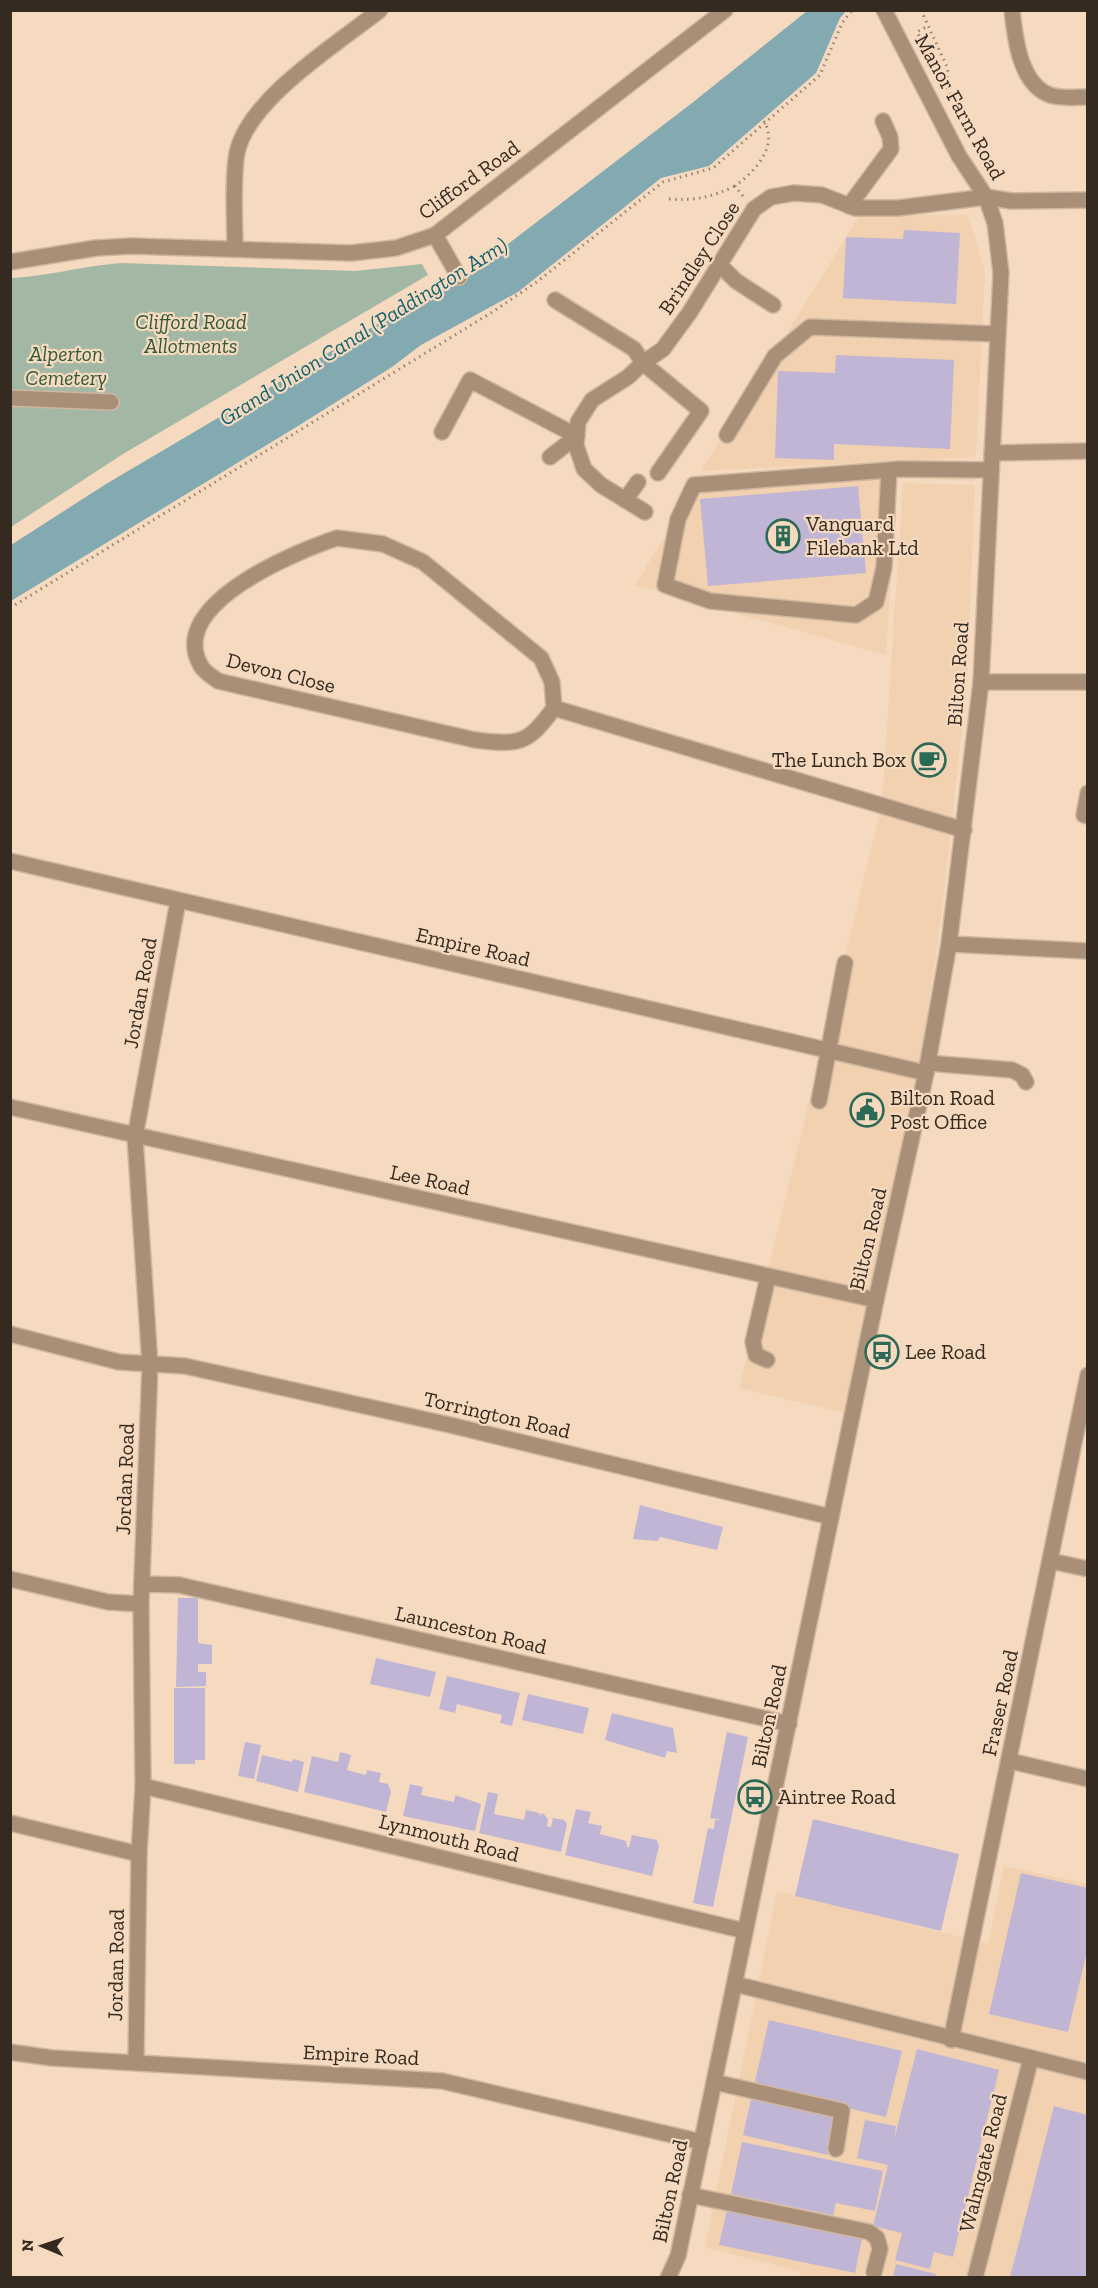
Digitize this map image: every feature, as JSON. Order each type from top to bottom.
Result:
[{"type":"street","points":[[235,249],[237,153],[250,121],[271,96],[380,10]]},
{"type":"street","name":"Clifford Road","points":[[10,262],[96,248],[351,253],[396,248],[435,235],[725,10]]},
{"type":"street","name":"Manor Farm Road","points":[[884,10],[958,156],[986,198],[1011,201],[1088,200]]},
{"type":"street","points":[[1012,10],[1015,37],[1029,78],[1038,89],[1051,96],[1088,97]]},
{"type":"street","points":[[849,206],[891,149],[890,137],[883,121]]},
{"type":"street","name":"Brindley Close","points":[[577,436],[578,422],[592,400],[628,377],[663,349],[754,208],[771,197],[794,194],[822,195],[849,206],[898,208],[986,198]]},
{"type":"street","name":"Bilton Road","points":[[668,2277],[678,2256],[876,1300],[927,1068],[949,944],[981,682],[1002,273],[995,223],[986,198]]},
{"type":"street","points":[[435,235],[459,276]]},
{"type":"street","points":[[719,264],[736,281],[773,305]]},
{"type":"street","points":[[555,300],[634,349],[643,363],[701,411],[658,473]]},
{"type":"street","points":[[727,435],[775,356],[810,327],[998,334]]},
{"type":"street","points":[[442,432],[470,380],[577,436]]},
{"type":"street","points":[[10,398],[111,402]]},
{"type":"street","points":[[550,457],[577,436]]},
{"type":"street","points":[[577,436],[576,445],[584,468],[601,485],[645,512]]},
{"type":"street","points":[[992,453],[1088,451]]},
{"type":"street","points":[[889,470],[884,567],[876,602],[856,615],[710,601],[665,585],[678,519],[693,485],[889,470],[991,470]]},
{"type":"street","points":[[625,500],[638,482]]},
{"type":"street","name":"Devon Close","points":[[337,538],[383,544],[423,562],[541,658],[552,682],[554,708],[537,732],[512,744],[475,740],[218,681],[201,667],[194,646],[198,624],[211,607],[298,551],[337,538]]},
{"type":"street","points":[[981,682],[1088,682]]},
{"type":"street","points":[[554,708],[964,830]]},
{"type":"street","points":[[1088,793],[1084,815],[1088,816]]},
{"type":"street","name":"Empire Road","points":[[10,861],[827,1050],[927,1068],[1012,1070],[1022,1075],[1026,1082]]},
{"type":"street","name":"Jordan Road","points":[[136,2062],[139,1854],[143,1786],[141,1604],[150,1365],[135,1137],[178,901]]},
{"type":"street","points":[[949,944],[1088,951]]},
{"type":"street","points":[[819,1101],[845,963]]},
{"type":"street","name":"Lee Road","points":[[10,1107],[135,1137],[876,1300]]},
{"type":"street","points":[[767,1360],[756,1355],[753,1342],[768,1276]]},
{"type":"street","name":"Torrington Road","points":[[10,1334],[119,1362],[185,1366],[208,1371],[831,1517]]},
{"type":"street","name":"Fraser Road","points":[[951,2040],[1088,1375]]},
{"type":"street","points":[[1051,1561],[1088,1569]]},
{"type":"street","points":[[10,1579],[108,1602],[141,1604]]},
{"type":"street","name":"Launceston Road","points":[[142,1584],[179,1585],[789,1724]]},
{"type":"street","points":[[1010,1761],[1088,1779]]},
{"type":"street","name":"Lynmouth Road","points":[[143,1786],[745,1931]]},
{"type":"street","points":[[10,1823],[139,1854]]},
{"type":"street","points":[[735,1984],[951,2040],[1088,2072]]},
{"type":"street","name":"Empire Road","points":[[10,2052],[52,2058],[441,2081],[702,2142]]},
{"type":"street","name":"Walmgate Road","points":[[975,2277],[1031,2058]]},
{"type":"street","points":[[714,2082],[842,2111],[836,2149]]},
{"type":"street","points":[[690,2195],[869,2232],[877,2238],[880,2249],[874,2272]]},
{"type":"path","points":[[10,608],[494,311],[538,281],[663,182],[713,168],[764,121],[820,75],[843,23],[852,10]]},
{"type":"path","points":[[921,10],[948,69],[946,85],[970,139]]},
{"type":"path","points":[[926,49],[917,32],[928,26]]},
{"type":"path","points":[[669,199],[689,201],[712,197],[735,186],[751,174],[765,154],[770,136],[764,121]]},
{"type":"path","points":[[735,186],[754,208]]},
{"type":"shaded area","points":[[860,215],[968,215],[985,270],[976,457],[701,471]]},
{"type":"shaded area","points":[[975,462],[974,481],[897,478],[886,655],[635,585],[702,476]]},
{"type":"shaded area","points":[[903,483],[975,485],[967,684],[942,911],[918,1081],[849,1414],[739,1388],[882,804]]},
{"type":"shaded area","points":[[1004,1866],[1087,1884],[1087,2277],[799,2277],[801,2272],[705,2247],[777,1891],[988,1944]]},
{"type":"green space","points":[[121,263],[355,271],[422,264],[428,275],[123,454],[11,527],[11,278]]},
{"type":"water","points":[[807,11],[846,11],[840,18],[816,73],[709,166],[661,178],[518,292],[421,345],[392,367],[298,426],[11,601],[11,545],[106,484],[450,281],[469,274],[692,103]]},
{"type":"building","points":[[904,230],[960,233],[956,304],[843,298],[846,237],[903,239]]},
{"type":"building","points":[[836,355],[954,360],[950,449],[834,444],[834,460],[775,458],[778,371],[835,373]]},
{"type":"building","name":"Vanguard Filebank Ltd","points":[[858,486],[866,573],[708,586],[700,499]]},
{"type":"building","points":[[640,1505],[723,1527],[717,1550],[660,1537],[658,1541],[633,1539]]},
{"type":"building","points":[[178,1598],[198,1598],[198,1643],[212,1645],[212,1664],[198,1664],[198,1672],[206,1672],[206,1686],[176,1687]]},
{"type":"building","points":[[376,1658],[436,1672],[430,1697],[370,1684]]},
{"type":"building","points":[[447,1676],[520,1693],[512,1726],[500,1723],[502,1715],[457,1704],[455,1713],[439,1709]]},
{"type":"building","points":[[174,1688],[205,1688],[205,1760],[195,1760],[195,1764],[174,1764]]},
{"type":"building","points":[[528,1694],[589,1708],[583,1734],[522,1720]]},
{"type":"building","points":[[612,1713],[673,1728],[677,1753],[667,1751],[665,1758],[605,1740]]},
{"type":"building","points":[[727,1732],[748,1737],[713,1907],[693,1903],[708,1828],[714,1829],[715,1820],[723,1820],[710,1818]]},
{"type":"building","points":[[245,1742],[261,1745],[254,1779],[238,1776]]},
{"type":"building","points":[[340,1752],[351,1755],[347,1770],[366,1775],[367,1770],[381,1773],[379,1782],[388,1784],[391,1792],[386,1812],[304,1792],[312,1756],[338,1762]]},
{"type":"building","points":[[262,1755],[292,1762],[293,1759],[304,1762],[298,1792],[256,1781]]},
{"type":"building","points":[[410,1784],[423,1787],[421,1795],[454,1802],[455,1795],[481,1804],[475,1831],[403,1816]]},
{"type":"building","points":[[488,1792],[498,1794],[494,1814],[524,1820],[526,1810],[540,1813],[539,1816],[543,1813],[548,1819],[547,1826],[551,1827],[553,1818],[564,1820],[567,1824],[561,1852],[479,1833]]},
{"type":"building","points":[[576,1809],[591,1812],[588,1823],[602,1826],[600,1834],[626,1841],[627,1847],[629,1847],[632,1835],[657,1840],[659,1846],[652,1876],[565,1855]]},
{"type":"building","points":[[813,1819],[959,1854],[941,1931],[795,1896]]},
{"type":"building","points":[[1021,1873],[1088,1888],[1088,1947],[1068,2032],[989,2014]]},
{"type":"building","points":[[769,2020],[902,2051],[886,2117],[754,2086]]},
{"type":"building","points":[[917,2049],[999,2070],[953,2257],[934,2252],[930,2269],[895,2260],[902,2233],[873,2226],[888,2165],[857,2158],[865,2120],[896,2126],[894,2140]]},
{"type":"building","points":[[752,2095],[837,2114],[828,2155],[743,2135]]},
{"type":"building","points":[[1054,2106],[1088,2115],[1088,2277],[1010,2277]]},
{"type":"building","points":[[742,2142],[883,2171],[875,2211],[836,2203],[833,2215],[731,2194]]},
{"type":"building","points":[[728,2205],[863,2234],[855,2273],[719,2245]]},
{"type":"building","points":[[896,2264],[936,2274],[935,2277],[893,2277]]},
{"type":"place","name":"Vanguard Filebank Ltd","points":[[783,536]]},
{"type":"place","name":"The Lunch Box","points":[[929,760]]},
{"type":"place","name":"Bilton Road Post Office","points":[[867,1110]]},
{"type":"place","name":"Lee Road","points":[[882,1352]]},
{"type":"place","name":"Aintree Road","points":[[755,1797]]},
{"type":"park label","name":"Clifford Road Allotments","points":[[191,334]]},
{"type":"park label","name":"Alperton Cemetery","points":[[66,366]]},
{"type":"water label","name":"Grand Union Canal (Paddington Arm)","points":[[363,331]]}]
